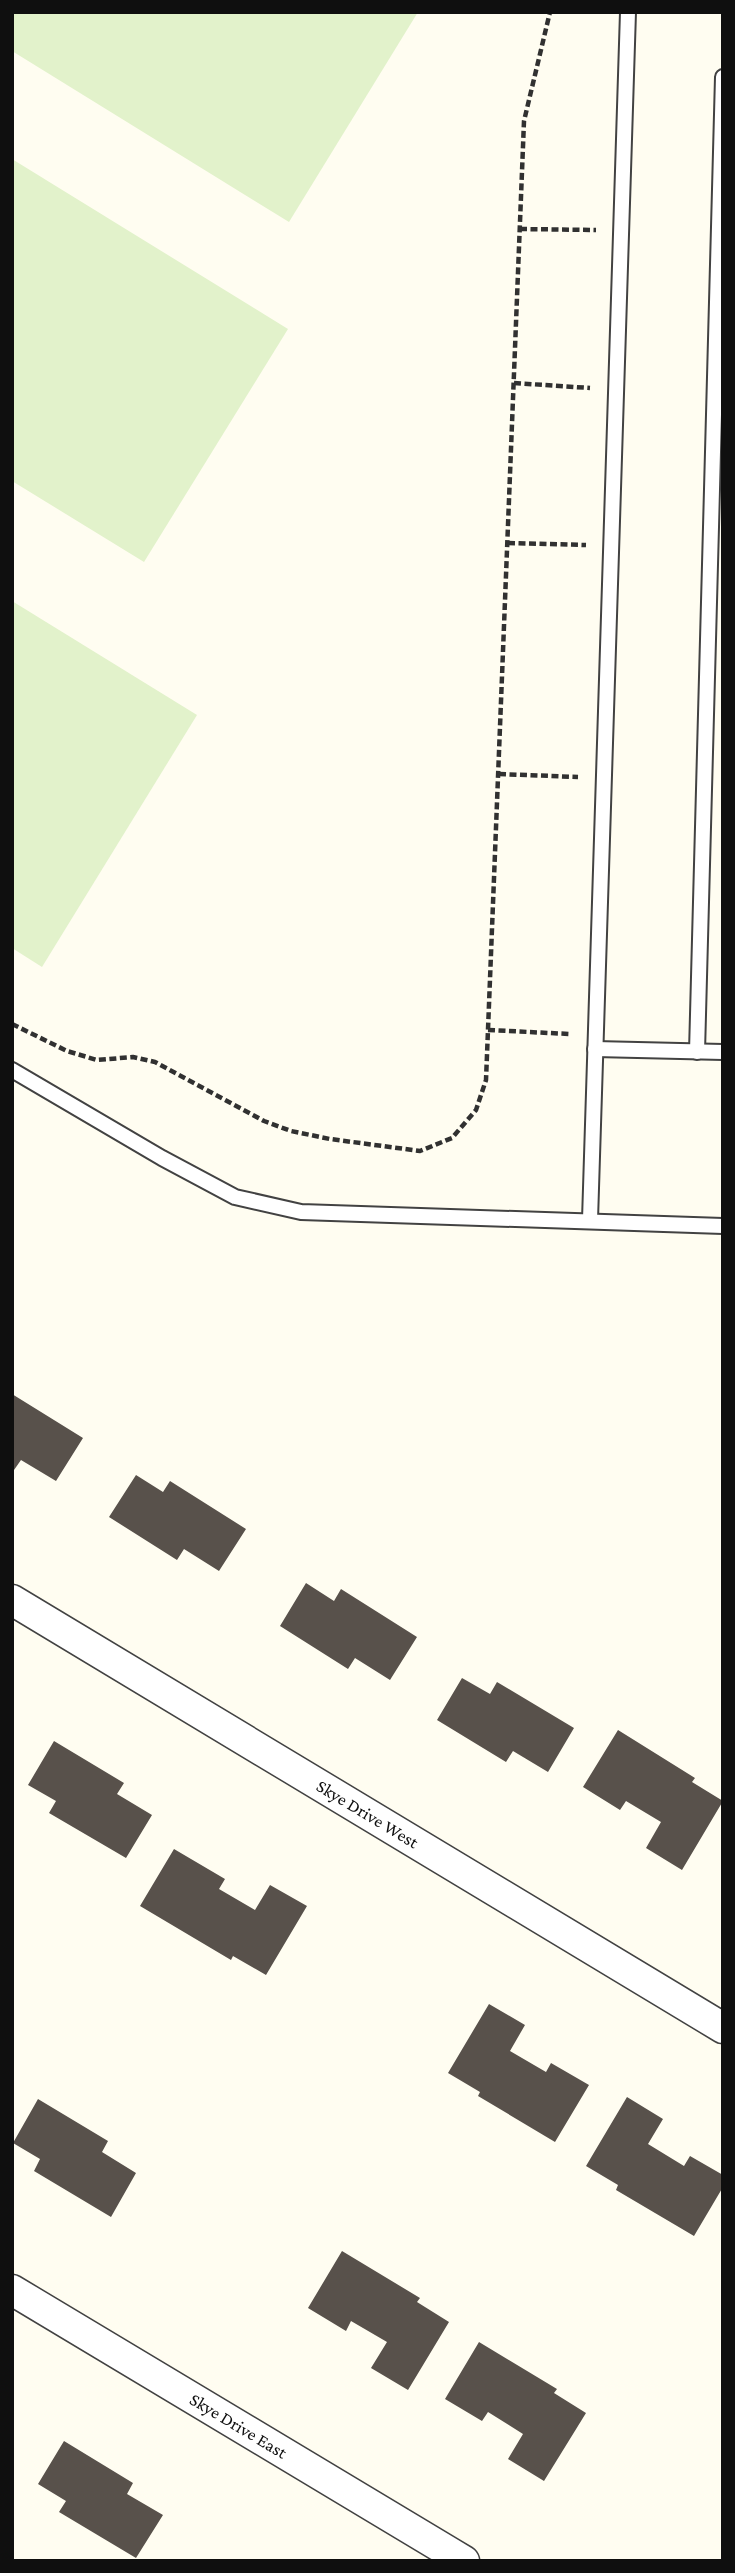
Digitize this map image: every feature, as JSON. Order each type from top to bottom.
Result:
[{"type":"street","name":"Skye Drive West","points":[[12,1600],[723,2028]]},
{"type":"street","name":"Skye Drive East","points":[[12,2290],[464,2561]]},
{"type":"lane","points":[[590,1220],[628,12]]},
{"type":"lane","points":[[697,1052],[723,77]]},
{"type":"lane","points":[[595,1049],[723,1052]]},
{"type":"lane","points":[[12,1070],[162,1158],[235,1197],[301,1212],[723,1226]]},
{"type":"path","points":[[12,1024],[67,1051],[97,1060],[133,1057],[155,1062],[264,1121],[291,1131],[330,1139],[420,1151],[452,1138],[476,1110],[486,1080],[524,121],[550,12]]},
{"type":"path","points":[[520,229],[621,230]]},
{"type":"path","points":[[514,383],[616,390]]},
{"type":"path","points":[[508,543],[611,546]]},
{"type":"path","points":[[499,774],[603,778]]},
{"type":"path","points":[[488,1030],[595,1034]]},
{"type":"green space","points":[[12,12],[418,12],[289,222],[12,51]]},
{"type":"green space","points":[[12,159],[288,329],[144,562],[12,481]]},
{"type":"green space","points":[[12,601],[197,715],[42,967],[12,948]]},
{"type":"building","points":[[12,1394],[83,1438],[56,1481],[21,1460],[14,1470],[12,1469]]},
{"type":"building","points":[[136,1475],[163,1492],[170,1481],[246,1529],[219,1571],[184,1549],[177,1560],[109,1517]]},
{"type":"building","points":[[306,1583],[334,1601],[341,1589],[417,1637],[390,1680],[355,1658],[348,1669],[280,1626]]},
{"type":"building","points":[[462,1678],[490,1694],[497,1682],[574,1728],[548,1772],[513,1751],[506,1762],[437,1720]]},
{"type":"building","points":[[618,1730],[695,1778],[692,1782],[723,1801],[682,1870],[646,1848],[661,1822],[626,1801],[620,1810],[583,1787]]},
{"type":"building","points":[[54,1741],[124,1783],[117,1794],[152,1815],[126,1858],[49,1813],[56,1801],[28,1785]]},
{"type":"building","points":[[174,1849],[225,1879],[219,1889],[255,1910],[270,1885],[307,1906],[266,1975],[233,1956],[231,1960],[140,1906]]},
{"type":"building","points":[[489,2004],[525,2025],[510,2051],[546,2072],[551,2063],[589,2085],[555,2142],[478,2096],[480,2092],[448,2073]]},
{"type":"building","points":[[627,2097],[663,2119],[648,2144],[684,2166],[690,2156],[723,2175],[723,2187],[694,2236],[616,2190],[618,2185],[586,2166]]},
{"type":"building","points":[[38,2099],[108,2141],[102,2152],[136,2173],[111,2217],[34,2171],[40,2159],[13,2143]]},
{"type":"building","points":[[342,2251],[420,2298],[417,2302],[449,2322],[408,2390],[371,2368],[387,2342],[351,2321],[346,2331],[308,2308]]},
{"type":"building","points":[[479,2342],[557,2389],[554,2393],[586,2413],[544,2481],[508,2459],[523,2434],[488,2412],[482,2421],[445,2399]]},
{"type":"building","points":[[64,2441],[133,2483],[127,2494],[163,2515],[136,2558],[59,2512],[66,2501],[38,2484]]}]
